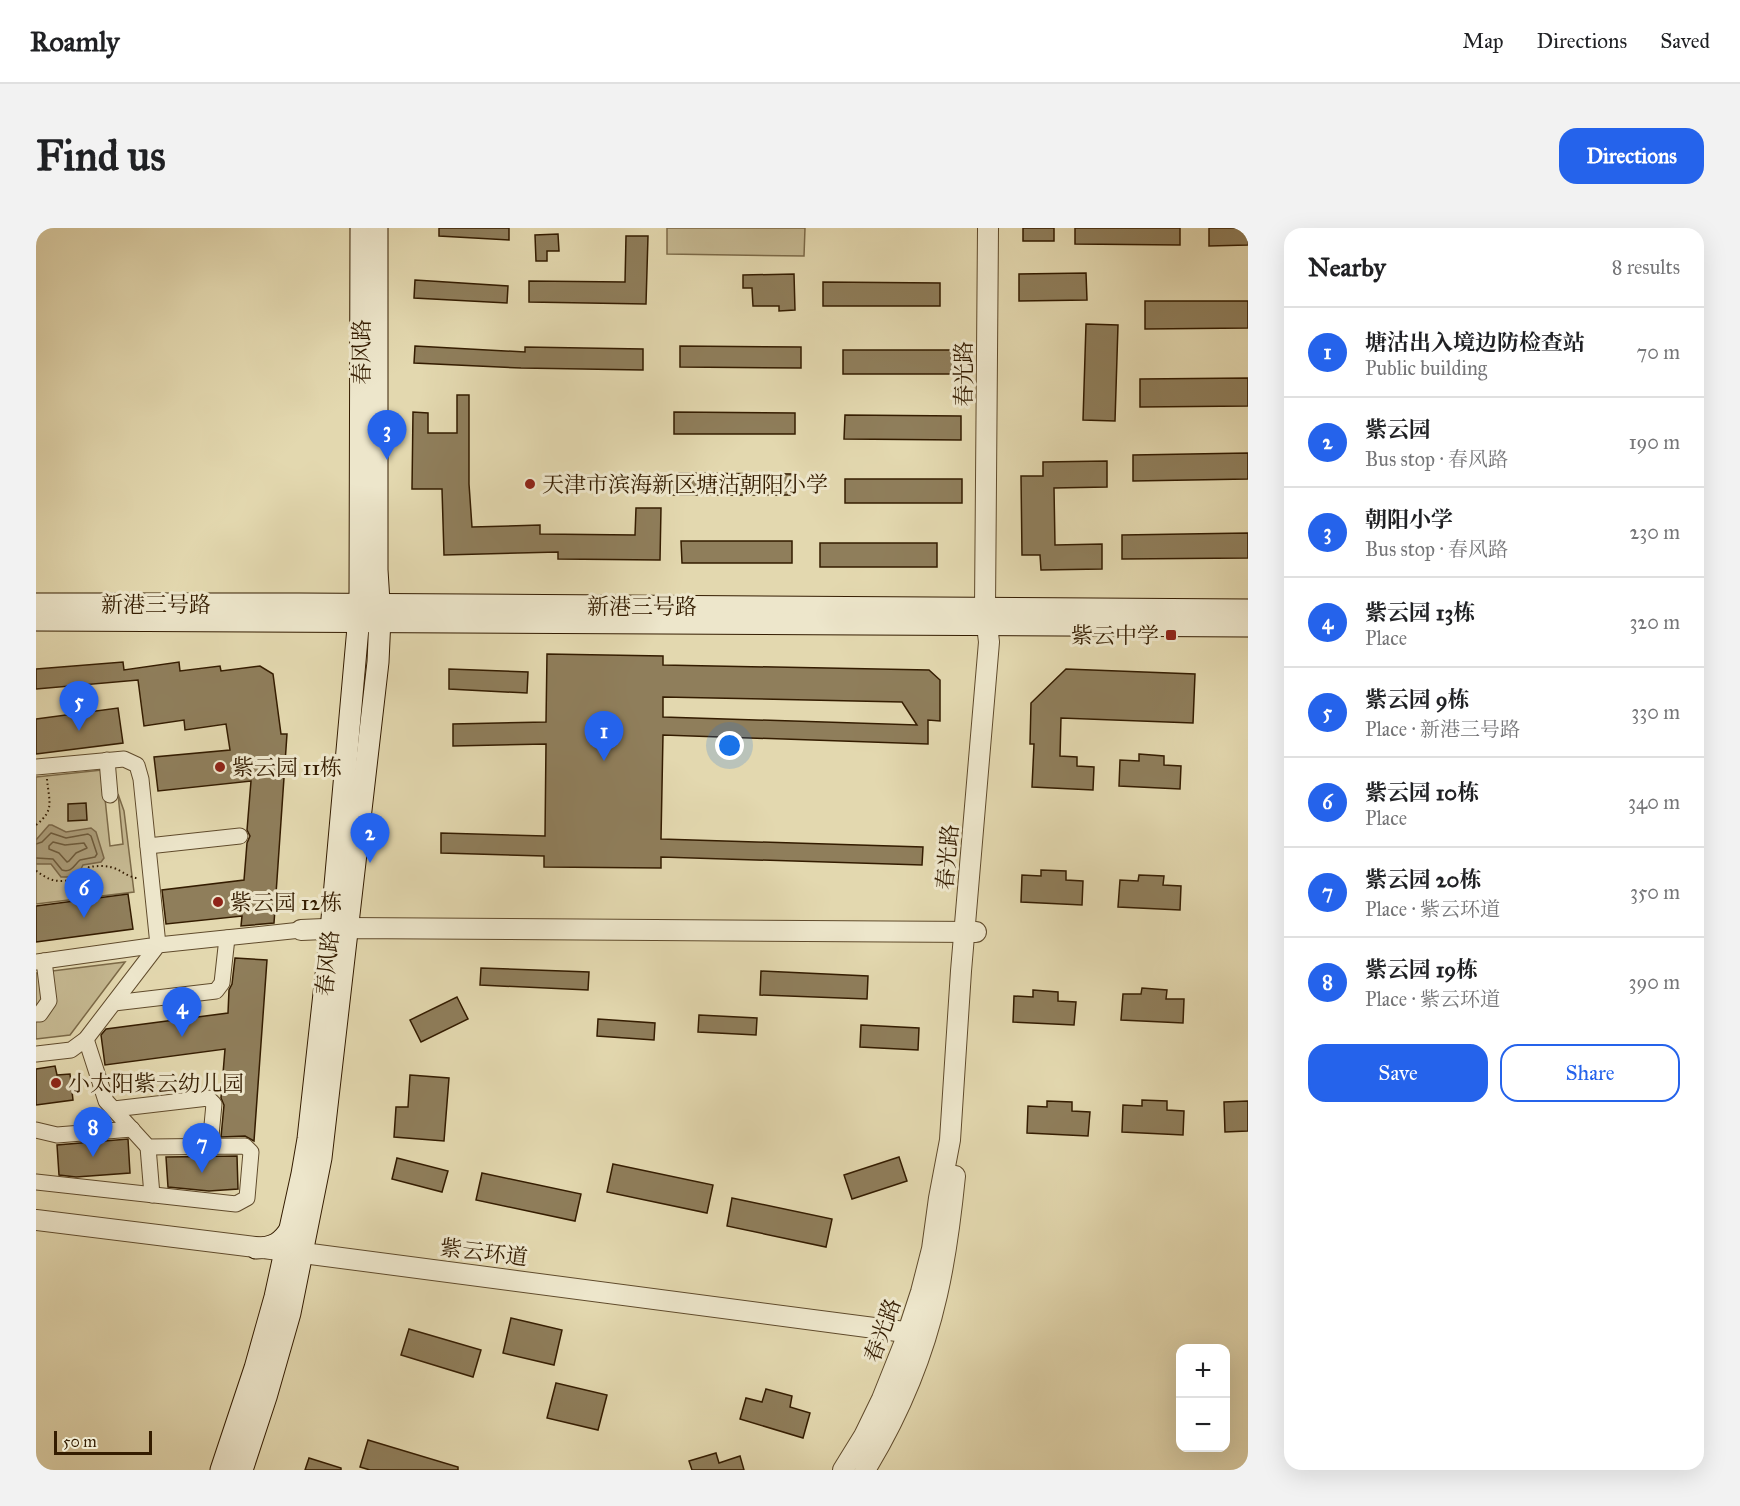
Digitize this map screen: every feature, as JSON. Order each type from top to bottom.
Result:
[{"type":"main road","name":"春风路","points":[[221,1470],[299,1228],[308,1139],[378,662],[370,614],[361,228]]},
{"type":"main road","name":"春风路","points":[[369,570],[378,228]]},
{"type":"main road","points":[[325,613],[349,595],[369,570]]},
{"type":"main road","name":"新港三号路","points":[[36,604],[370,614],[992,617],[1248,626]]},
{"type":"main road","name":"新港三号路","points":[[992,617],[1248,610]]},
{"type":"main road","name":"新港三号路","points":[[36,620],[325,613]]},
{"type":"main road","name":"春风路","points":[[339,929],[356,662],[370,614]]},
{"type":"main road","points":[[378,662],[389,634],[424,614]]},
{"type":"main road","points":[[253,1253],[278,1244],[299,1228]]},
{"type":"main road","name":"春风路","points":[[242,1470],[290,1313],[291,1257]]},
{"type":"street","name":"春光路","points":[[988,228],[992,617]]},
{"type":"street","name":"春光路","points":[[843,1470],[864,1436],[937,1295],[952,1201],[992,617],[995,545],[997,228]]},
{"type":"street","points":[[36,1054],[71,1050],[86,1039],[158,945],[141,779],[136,765],[124,759],[107,760],[41,771]]},
{"type":"street","points":[[107,760],[110,795]]},
{"type":"street","points":[[148,846],[240,836]]},
{"type":"street","points":[[36,1014],[40,1014],[49,1001],[40,961],[158,945],[301,930],[971,931]]},
{"type":"street","points":[[114,1003],[216,991],[222,982],[228,938]]},
{"type":"street","points":[[86,1039],[106,1101],[148,1147],[152,1195]]},
{"type":"street","points":[[114,1109],[208,1098],[214,1104],[210,1146]]},
{"type":"street","points":[[36,1130],[57,1135],[132,1129]]},
{"type":"street","points":[[36,1182],[236,1204],[247,1198],[251,1152],[245,1146],[148,1147]]},
{"type":"street","name":"紫云环道","points":[[36,1220],[253,1253]]},
{"type":"street","name":"紫云环道","points":[[36,1233],[291,1257],[915,1340]]},
{"type":"street","name":"春光路","points":[[865,1470],[902,1403],[915,1340]]},
{"type":"path","points":[[36,825],[47,817],[49,807],[41,771]]},
{"type":"path","points":[[36,871],[45,877],[69,881],[83,874],[88,867],[104,866],[115,868],[132,877]]},
{"type":"shaded area","points":[[667,228],[805,228],[804,256],[667,254]]},
{"type":"shaded area","points":[[102,770],[110,846],[123,844],[118,794],[124,811],[134,892],[36,904],[36,777]]},
{"type":"shaded area","points":[[125,962],[70,1035],[36,1039],[36,973]]},
{"type":"water","points":[[49,825],[66,832],[91,828],[96,832],[104,858],[101,862],[83,865],[80,871],[69,877],[61,877],[51,864],[36,864],[36,840]]},
{"type":"building","points":[[439,228],[509,228],[509,240],[439,236]]},
{"type":"building","points":[[1023,228],[1054,228],[1054,241],[1023,241]]},
{"type":"building","points":[[1075,228],[1180,228],[1180,245],[1075,244]]},
{"type":"building","points":[[1209,228],[1248,228],[1248,245],[1209,246]]},
{"type":"building","points":[[558,234],[559,251],[547,251],[547,261],[536,261],[535,235]]},
{"type":"building","points":[[626,236],[648,236],[646,304],[529,302],[529,281],[625,282]]},
{"type":"building","points":[[1086,273],[1087,300],[1019,301],[1019,274]]},
{"type":"building","points":[[794,274],[795,310],[779,311],[779,306],[753,306],[752,288],[743,288],[743,275]]},
{"type":"building","points":[[415,280],[508,286],[507,303],[414,298]]},
{"type":"building","points":[[823,282],[940,283],[940,306],[823,306]]},
{"type":"building","points":[[1145,301],[1248,301],[1248,328],[1145,329]]},
{"type":"building","points":[[1086,324],[1118,325],[1115,421],[1083,420]]},
{"type":"building","points":[[415,346],[525,352],[525,347],[643,349],[643,370],[414,363]]},
{"type":"building","points":[[680,346],[801,347],[801,368],[680,367]]},
{"type":"building","points":[[843,350],[960,350],[960,374],[843,374]]},
{"type":"building","points":[[1248,378],[1248,406],[1140,407],[1140,379]]},
{"type":"building","points":[[457,395],[469,395],[469,484],[472,527],[540,525],[540,534],[635,535],[636,508],[661,508],[660,560],[558,559],[558,552],[444,555],[442,489],[412,489],[413,412],[428,413],[428,433],[457,433]]},
{"type":"building","points":[[674,412],[795,413],[795,434],[674,434]]},
{"type":"building","points":[[845,415],[961,416],[961,440],[844,439]]},
{"type":"building","points":[[1248,453],[1248,479],[1133,481],[1133,455]]},
{"type":"building","points":[[1107,461],[1107,487],[1054,488],[1055,545],[1102,544],[1102,569],[1041,570],[1040,555],[1022,555],[1021,476],[1043,476],[1043,462]]},
{"type":"building","points":[[673,473],[794,474],[794,495],[673,495]]},
{"type":"building","points":[[845,479],[962,479],[962,503],[845,503]]},
{"type":"building","points":[[1248,533],[1248,558],[1122,559],[1122,535]]},
{"type":"building","points":[[681,541],[792,541],[792,563],[682,563]]},
{"type":"building","points":[[820,543],[937,543],[937,567],[820,567]]},
{"type":"building","points":[[547,654],[663,656],[663,665],[929,670],[940,680],[940,721],[928,720],[928,744],[663,735],[661,839],[923,847],[922,865],[661,857],[661,868],[544,867],[544,856],[441,853],[441,833],[545,836],[546,744],[453,746],[453,724],[546,722]],"holes":[[[663,697],[902,702],[917,725],[663,717]]]},
{"type":"building","points":[[123,662],[124,670],[179,662],[180,671],[220,666],[221,671],[260,666],[273,674],[281,734],[287,734],[274,923],[241,926],[242,916],[166,924],[162,890],[244,880],[247,843],[250,836],[247,830],[251,781],[158,791],[154,757],[230,750],[226,724],[185,730],[184,720],[144,726],[138,680],[36,689],[36,669]]},
{"type":"building","points":[[449,669],[528,672],[527,693],[449,689]]},
{"type":"building","points":[[1066,669],[1195,674],[1193,723],[1061,718],[1060,756],[1077,757],[1077,766],[1094,767],[1093,790],[1032,787],[1034,744],[1030,744],[1031,703]]},
{"type":"building","points":[[118,708],[123,743],[36,754],[36,719]]},
{"type":"building","points":[[1139,754],[1164,756],[1164,765],[1181,766],[1180,789],[1119,786],[1120,760],[1139,761]]},
{"type":"building","points":[[86,803],[87,820],[68,821],[68,804]]},
{"type":"building","points":[[1041,870],[1066,871],[1066,880],[1083,881],[1082,905],[1021,902],[1022,875],[1041,876]]},
{"type":"building","points":[[1139,875],[1164,876],[1163,885],[1181,886],[1180,910],[1118,907],[1120,880],[1138,881]]},
{"type":"building","points":[[128,894],[133,929],[36,942],[36,906]]},
{"type":"building","points":[[235,958],[267,960],[254,1141],[245,1136],[221,1137],[225,1049],[105,1065],[101,1035],[106,1029],[228,1013],[229,990],[232,984]]},
{"type":"building","points":[[481,968],[589,972],[588,990],[480,985]]},
{"type":"building","points":[[761,971],[868,976],[867,999],[760,995]]},
{"type":"building","points":[[1142,988],[1167,990],[1166,999],[1184,999],[1183,1023],[1121,1020],[1123,994],[1141,994]]},
{"type":"building","points":[[1033,990],[1058,992],[1058,1001],[1076,1002],[1074,1025],[1013,1022],[1014,996],[1033,997]]},
{"type":"building","points":[[457,997],[468,1019],[421,1042],[410,1020]]},
{"type":"building","points":[[699,1015],[757,1018],[756,1035],[698,1032]]},
{"type":"building","points":[[598,1019],[655,1023],[654,1040],[597,1036]]},
{"type":"building","points":[[861,1025],[919,1028],[918,1050],[860,1047]]},
{"type":"building","points":[[55,1066],[57,1075],[70,1074],[73,1100],[36,1105],[36,1069]]},
{"type":"building","points":[[410,1075],[449,1078],[444,1141],[394,1137],[396,1107],[408,1107]]},
{"type":"building","points":[[1142,1100],[1167,1101],[1167,1110],[1184,1111],[1183,1135],[1122,1132],[1123,1105],[1142,1106]]},
{"type":"building","points":[[1047,1101],[1072,1102],[1072,1111],[1090,1112],[1088,1136],[1027,1133],[1028,1106],[1047,1107]]},
{"type":"building","points":[[1248,1101],[1248,1131],[1225,1132],[1224,1102]]},
{"type":"building","points":[[128,1139],[130,1173],[76,1177],[59,1175],[57,1145]]},
{"type":"building","points":[[237,1156],[238,1189],[209,1191],[168,1187],[166,1157]]},
{"type":"building","points":[[899,1157],[907,1181],[852,1199],[844,1175]]},
{"type":"building","points":[[397,1158],[448,1171],[442,1192],[392,1179]]},
{"type":"building","points":[[613,1164],[713,1185],[707,1213],[607,1192]]},
{"type":"building","points":[[482,1173],[581,1194],[575,1221],[476,1200]]},
{"type":"building","points":[[732,1198],[832,1219],[826,1247],[727,1226]]},
{"type":"building","points":[[511,1318],[562,1330],[554,1365],[503,1353]]},
{"type":"building","points":[[409,1329],[481,1350],[473,1377],[401,1355]]},
{"type":"building","points":[[556,1383],[607,1395],[598,1430],[547,1418]]},
{"type":"building","points":[[766,1389],[792,1396],[790,1407],[810,1413],[803,1438],[740,1419],[746,1398],[762,1402]]},
{"type":"building","points":[[368,1440],[458,1467],[458,1470],[370,1470],[360,1467]]},
{"type":"building","points":[[716,1453],[719,1463],[740,1456],[744,1470],[692,1470],[689,1461]]},
{"type":"building","points":[[309,1458],[341,1468],[341,1470],[305,1470]]},
{"type":"place","name":"朝阳小学","points":[[387,460]]},
{"type":"place","name":"天津市滨海新区塘沽朝阳小学","points":[[530,484]]},
{"type":"place","name":"紫云中学","points":[[1171,635]]},
{"type":"place","name":"紫云园 9栋","points":[[79,731]]},
{"type":"place","name":"塘沽出入境边防检查站","points":[[604,761]]},
{"type":"place","name":"紫云园 11栋","points":[[220,767]]},
{"type":"place","name":"紫云园","points":[[370,863]]},
{"type":"place","name":"紫云园 12栋","points":[[218,902]]},
{"type":"place","name":"紫云园 10栋","points":[[84,918]]},
{"type":"place","name":"紫云园 13栋","points":[[182,1037]]},
{"type":"place","name":"小太阳紫云幼儿园","points":[[56,1083]]},
{"type":"place","name":"紫云园 19栋","points":[[93,1157]]},
{"type":"place","name":"紫云园 20栋","points":[[202,1173]]}]
